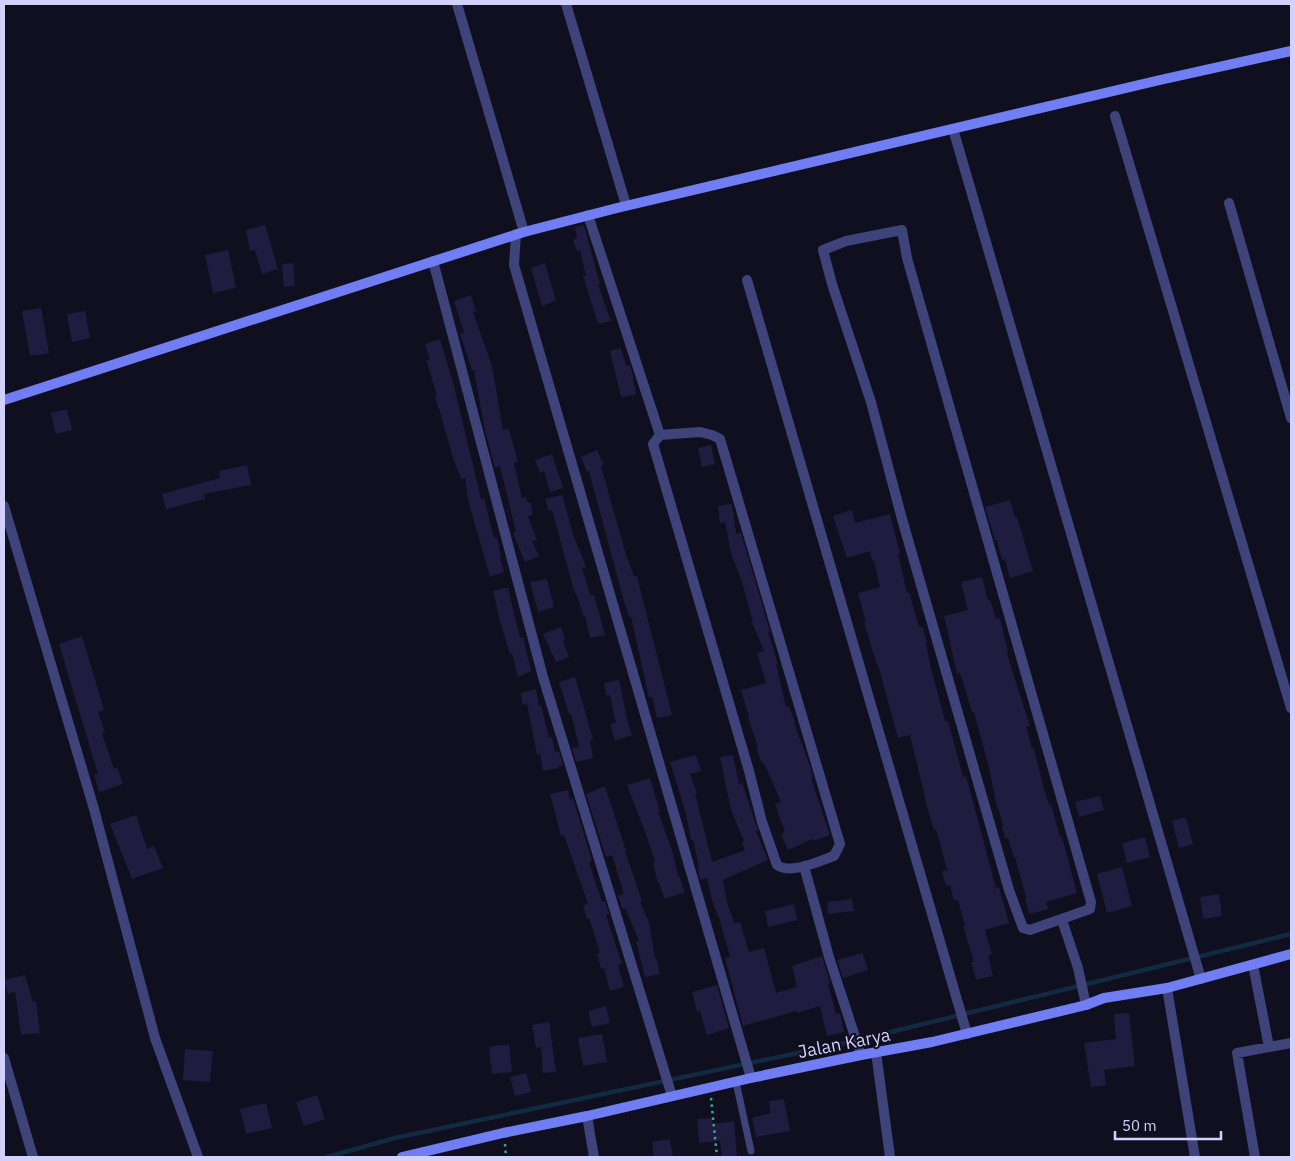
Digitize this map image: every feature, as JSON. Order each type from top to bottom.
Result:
[{"type":"street","points":[[457,4],[520,233],[514,265],[750,1075]]},
{"type":"street","points":[[566,4],[626,205]]},
{"type":"street","points":[[4,400],[520,233],[626,205],[1291,51]]},
{"type":"street","points":[[1116,116],[1291,708]]},
{"type":"street","points":[[953,129],[1201,979]]},
{"type":"street","points":[[1229,203],[1291,418]]},
{"type":"street","points":[[588,215],[660,435]]},
{"type":"street","points":[[902,230],[907,258],[1091,902],[1090,909],[1062,920],[1030,930],[1023,928],[1010,890],[902,519],[872,402],[832,284],[823,250],[846,241],[902,230]]},
{"type":"street","points":[[433,261],[543,677],[670,1092]]},
{"type":"street","points":[[747,280],[967,1034]]},
{"type":"street","points":[[700,432],[720,439],[840,844],[834,856],[804,866],[785,869],[777,865],[762,822],[749,771],[653,444],[660,435],[700,432]]},
{"type":"street","points":[[4,506],[94,809],[155,1038],[198,1157]]},
{"type":"street","points":[[804,866],[829,957],[860,1052]]},
{"type":"street","points":[[1062,920],[1078,968],[1085,1000]]},
{"type":"street","name":"Jalan Karya","points":[[402,1157],[433,1154],[503,1133],[587,1116],[670,1092],[710,1089],[736,1082],[750,1075],[860,1052],[876,1052],[932,1042],[967,1034],[1085,1000],[1167,988],[1291,954]]},
{"type":"street","points":[[1253,964],[1269,1047]]},
{"type":"street","points":[[1167,988],[1195,1157]]},
{"type":"street","points":[[1255,1157],[1237,1054],[1291,1043]]},
{"type":"street","points":[[876,1052],[890,1157]]},
{"type":"street","points":[[4,1058],[33,1157]]},
{"type":"street","points":[[587,1116],[594,1157]]},
{"type":"lane","points":[[736,1082],[751,1151]]},
{"type":"path","points":[[710,1089],[717,1157]]},
{"type":"building","points":[[265,225],[278,269],[262,274],[255,250],[250,251],[246,230]]},
{"type":"building","points":[[584,225],[600,284],[598,285],[611,321],[598,324],[583,276],[586,276],[580,250],[577,251],[573,240],[577,238],[575,227]]},
{"type":"building","points":[[228,250],[236,288],[213,293],[205,255]]},
{"type":"building","points":[[293,263],[295,286],[284,287],[282,264]]},
{"type":"building","points":[[545,263],[556,301],[542,306],[531,268]]},
{"type":"building","points":[[471,295],[476,311],[473,312],[492,366],[503,430],[509,429],[518,462],[514,463],[522,498],[526,497],[528,503],[531,503],[533,515],[528,516],[537,540],[532,541],[539,556],[525,562],[513,533],[516,532],[500,466],[495,468],[485,431],[474,370],[472,370],[460,334],[464,333],[454,301]]},
{"type":"building","points":[[41,308],[49,353],[30,356],[22,311]]},
{"type":"building","points":[[85,311],[90,338],[72,342],[67,314]]},
{"type":"building","points":[[440,339],[454,386],[481,499],[484,498],[494,538],[497,537],[501,556],[504,572],[490,577],[468,500],[465,478],[461,479],[453,458],[426,360],[430,359],[425,344]]},
{"type":"building","points":[[621,348],[626,366],[630,365],[632,371],[636,395],[621,397],[610,351]]},
{"type":"building","points":[[67,409],[72,430],[56,434],[51,413]]},
{"type":"building","points":[[711,445],[715,464],[702,467],[698,448]]},
{"type":"building","points":[[597,450],[604,465],[601,466],[626,555],[634,576],[637,576],[672,715],[657,718],[652,697],[649,697],[631,617],[629,617],[623,598],[589,471],[587,472],[581,457]]},
{"type":"building","points":[[552,454],[563,488],[550,492],[544,471],[540,473],[535,460]]},
{"type":"building","points":[[247,465],[251,485],[204,494],[205,499],[166,509],[162,494],[220,478],[219,471]]},
{"type":"building","points":[[562,495],[574,537],[586,567],[582,568],[591,596],[594,595],[605,635],[590,638],[585,616],[575,594],[552,510],[549,511],[545,499]]},
{"type":"building","points":[[1010,500],[1033,571],[1010,578],[1005,559],[1002,560],[985,507]]},
{"type":"building","points":[[732,504],[736,534],[741,533],[770,631],[768,632],[778,664],[776,664],[786,707],[789,706],[795,722],[830,835],[813,841],[812,839],[788,850],[781,834],[785,832],[775,804],[781,802],[756,748],[758,747],[741,690],[766,683],[757,653],[764,651],[752,623],[741,579],[731,553],[725,522],[720,523],[718,506]]},
{"type":"building","points":[[852,510],[855,523],[890,514],[900,553],[898,554],[907,593],[909,592],[919,627],[923,627],[930,664],[945,721],[948,721],[963,777],[966,776],[996,888],[999,887],[1009,923],[985,930],[992,954],[988,955],[993,976],[976,980],[971,962],[974,962],[963,926],[965,926],[958,900],[954,901],[950,885],[946,886],[942,871],[947,870],[936,829],[934,830],[928,810],[910,735],[898,738],[878,665],[864,623],[866,623],[858,593],[880,587],[874,560],[872,561],[870,551],[847,558],[833,516]]},
{"type":"building","points":[[982,577],[988,601],[990,600],[996,619],[1000,618],[1007,654],[1030,726],[1026,726],[1032,749],[1034,748],[1043,786],[1049,804],[1051,804],[1060,837],[1062,837],[1077,893],[1046,902],[1048,909],[1029,914],[1015,857],[1008,838],[1005,839],[974,712],[972,712],[960,673],[957,674],[944,616],[968,610],[961,582]]},
{"type":"building","points":[[547,579],[554,607],[538,612],[530,582]]},
{"type":"building","points":[[508,588],[520,638],[523,637],[531,671],[518,677],[512,653],[510,654],[500,621],[493,591]]},
{"type":"building","points":[[561,627],[569,657],[556,662],[543,634]]},
{"type":"building","points":[[82,636],[104,710],[98,712],[105,732],[102,733],[114,769],[117,767],[123,784],[99,792],[94,775],[98,774],[59,644]]},
{"type":"building","points":[[575,677],[593,739],[590,740],[593,758],[576,762],[572,748],[579,747],[571,714],[569,714],[559,682]]},
{"type":"building","points":[[619,680],[632,735],[615,741],[610,724],[616,723],[610,695],[606,696],[604,683]]},
{"type":"building","points":[[536,689],[549,738],[552,737],[555,752],[559,751],[563,765],[558,766],[559,768],[543,771],[540,754],[537,755],[527,704],[523,705],[521,693]]},
{"type":"building","points":[[696,755],[701,771],[690,774],[697,793],[695,794],[712,862],[745,850],[742,842],[744,841],[731,810],[720,757],[733,755],[739,784],[742,783],[758,830],[756,831],[768,860],[723,880],[728,906],[735,924],[740,922],[749,952],[764,948],[776,993],[797,987],[792,966],[822,956],[830,982],[828,984],[836,1014],[840,1013],[844,1032],[827,1036],[820,1006],[743,1026],[725,958],[730,957],[707,878],[700,880],[693,840],[691,840],[686,814],[670,762]]},
{"type":"building","points":[[650,778],[660,812],[658,812],[672,850],[678,876],[685,892],[665,899],[656,876],[653,863],[655,863],[647,837],[627,785]]},
{"type":"building","points":[[605,786],[642,901],[640,902],[649,922],[655,958],[660,974],[645,977],[636,941],[639,941],[625,908],[622,909],[618,896],[624,894],[612,855],[606,857],[586,794]]},
{"type":"building","points":[[568,790],[570,800],[573,798],[592,861],[589,863],[602,902],[605,901],[609,914],[606,915],[622,964],[618,965],[624,987],[610,991],[604,968],[601,969],[597,954],[600,953],[583,905],[588,904],[564,835],[561,836],[550,794]]},
{"type":"building","points":[[1100,796],[1104,810],[1079,817],[1075,802]]},
{"type":"building","points":[[136,815],[147,849],[154,846],[163,868],[132,879],[110,824]]},
{"type":"building","points":[[1186,817],[1193,844],[1179,848],[1172,821]]},
{"type":"building","points":[[1145,837],[1150,857],[1127,863],[1122,843]]},
{"type":"building","points":[[1122,867],[1132,906],[1107,913],[1097,874]]},
{"type":"building","points":[[1219,894],[1222,916],[1203,919],[1200,897]]},
{"type":"building","points":[[852,899],[854,911],[828,914],[827,902]]},
{"type":"building","points":[[794,904],[797,920],[768,927],[765,911]]},
{"type":"building","points":[[863,953],[868,970],[843,978],[837,960]]},
{"type":"building","points":[[25,975],[33,1002],[36,1001],[40,1033],[21,1035],[15,992],[8,994],[4,980]]},
{"type":"building","points":[[717,985],[729,1028],[707,1035],[700,1011],[697,1012],[692,992]]},
{"type":"building","points":[[606,1006],[610,1023],[592,1027],[588,1011]]},
{"type":"building","points":[[1129,1013],[1135,1066],[1104,1070],[1106,1085],[1091,1087],[1084,1043],[1116,1039],[1114,1014]]},
{"type":"building","points":[[549,1022],[556,1072],[543,1073],[541,1047],[536,1048],[532,1025]]},
{"type":"building","points":[[602,1034],[607,1062],[583,1066],[578,1038]]},
{"type":"building","points":[[509,1044],[512,1072],[492,1074],[489,1047]]},
{"type":"building","points":[[185,1049],[213,1051],[210,1082],[183,1080]]},
{"type":"building","points":[[526,1073],[531,1092],[515,1096],[510,1077]]},
{"type":"building","points":[[317,1095],[325,1119],[304,1126],[296,1102]]},
{"type":"building","points":[[784,1099],[790,1131],[756,1137],[752,1118],[771,1113],[769,1101]]},
{"type":"building","points":[[266,1103],[272,1128],[246,1134],[240,1109]]},
{"type":"building","points":[[712,1118],[713,1124],[734,1121],[737,1157],[722,1157],[720,1141],[699,1143],[697,1119]]},
{"type":"building","points":[[670,1139],[673,1157],[654,1157],[652,1142]]},
{"type":"waterway","points":[[327,1157],[395,1138],[854,1041],[1291,934]]}]
